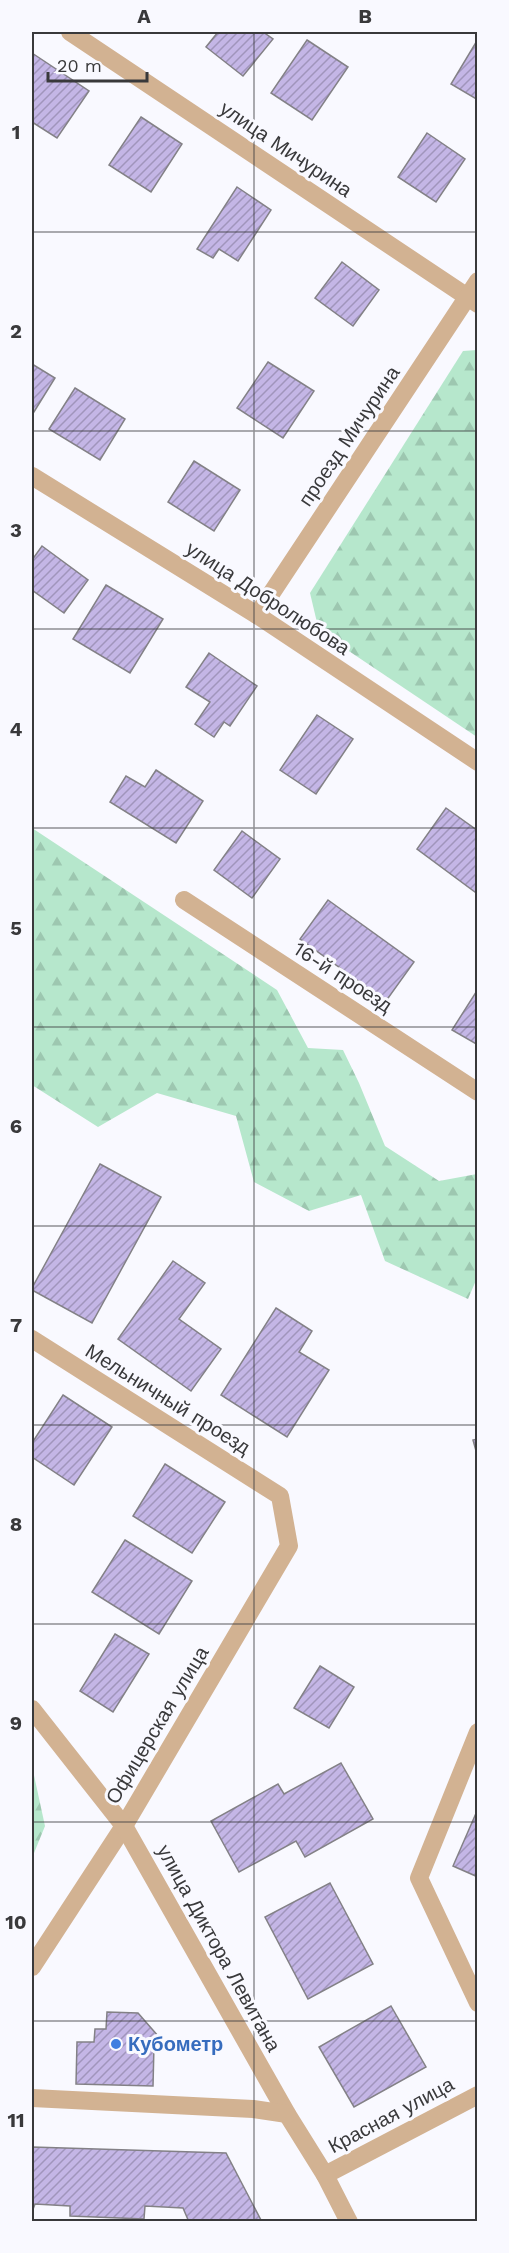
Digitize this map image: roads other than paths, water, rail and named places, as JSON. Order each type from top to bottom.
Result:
[{"type":"street","name":"улица Мичурина","points":[[70,32],[473,301]]},
{"type":"street","name":"проезд Мичурина","points":[[257,615],[473,301],[477,281]]},
{"type":"street","name":"улица Добролюбова","points":[[32,476],[257,615],[477,762]]},
{"type":"street","name":"16-й проезд","points":[[184,900],[477,1092]]},
{"type":"street","name":"Мельничный проезд","points":[[32,1339],[280,1496]]},
{"type":"street","name":"Офицерская улица","points":[[32,1967],[124,1826],[290,1546],[280,1496]]},
{"type":"street","name":"улица Диктора Левитана","points":[[32,1709],[124,1826],[287,2114],[325,2175],[349,2222]]},
{"type":"street","points":[[477,1732],[419,1878],[477,2003]]},
{"type":"street","name":"Красная улица","points":[[325,2175],[477,2095]]},
{"type":"street","points":[[32,2098],[253,2109],[287,2114]]},
{"type":"place","name":"Кубометр","points":[[116,2044]]}]
